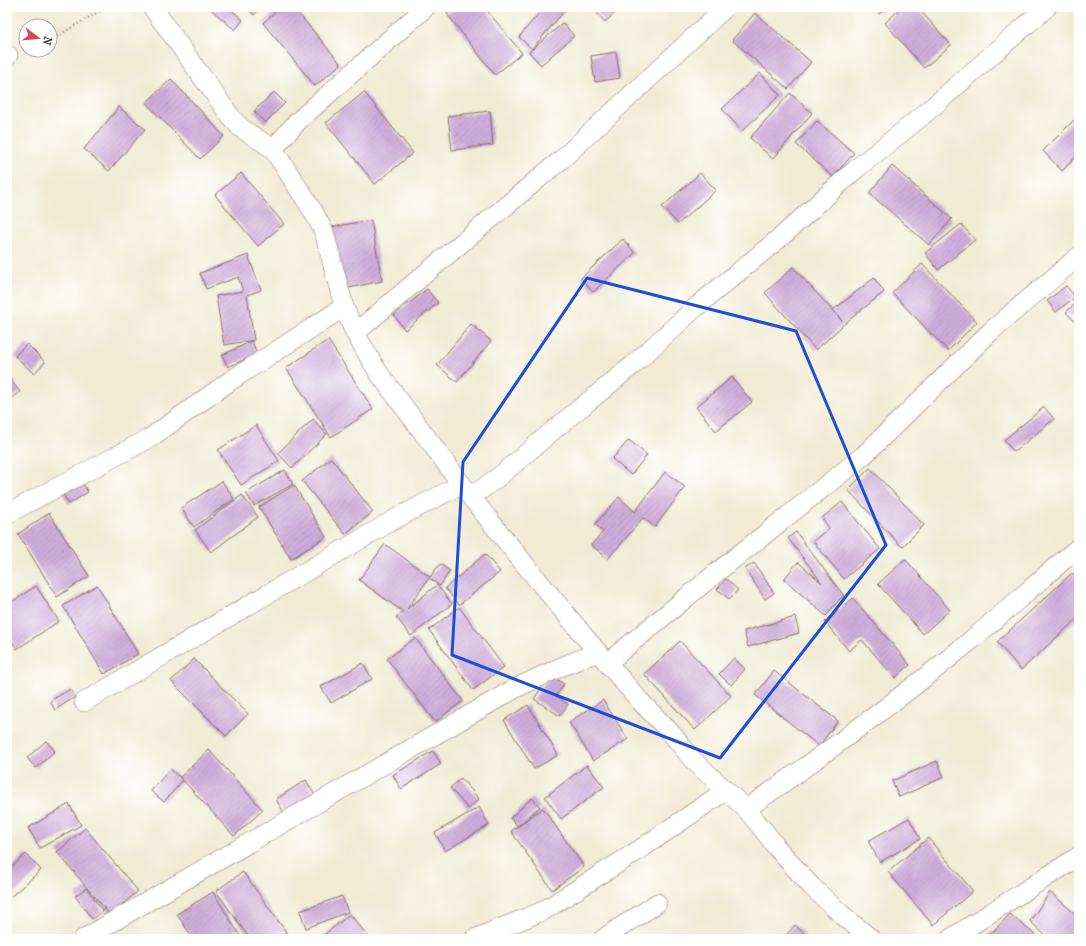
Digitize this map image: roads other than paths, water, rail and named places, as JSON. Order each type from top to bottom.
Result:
[{"type":"street","points":[[152,7],[231,117],[241,128],[273,149],[313,211],[324,232],[344,307],[355,333],[378,372],[430,440],[466,491],[590,643],[693,760],[746,809],[766,832],[777,848],[812,887],[871,939]]},
{"type":"street","points":[[273,149],[297,122],[426,7]]},
{"type":"street","points":[[355,333],[562,159],[726,7]]},
{"type":"street","points":[[84,702],[397,518],[466,491],[501,475],[633,364],[696,307],[782,236],[856,169],[922,116],[1047,7]]},
{"type":"street","points":[[83,939],[516,688],[563,666],[603,657],[721,569],[863,456],[992,331],[1079,256]]},
{"type":"street","points":[[7,514],[150,438],[230,381],[344,307]]},
{"type":"street","points":[[746,809],[906,692],[970,640],[1079,547]]},
{"type":"street","points":[[474,939],[543,911],[639,850],[726,791]]},
{"type":"street","points":[[950,939],[1079,856]]},
{"type":"street","points":[[603,939],[657,903]]}]
